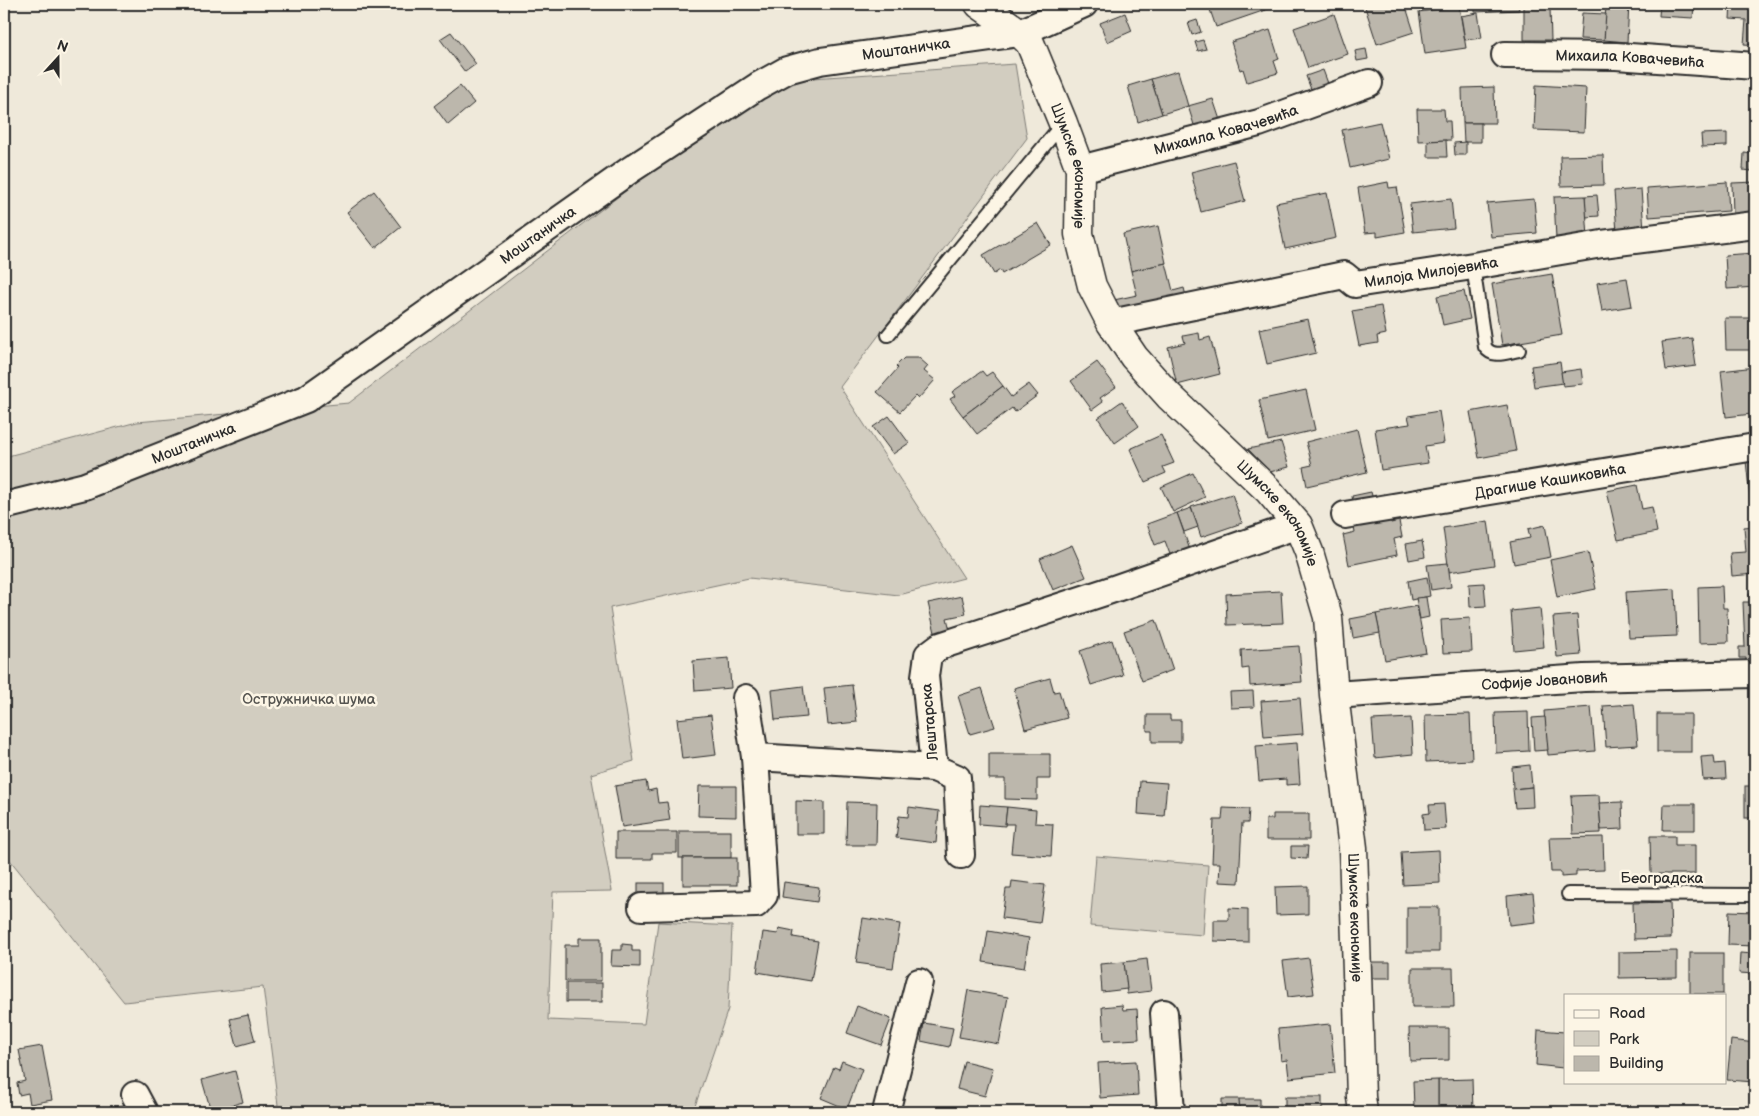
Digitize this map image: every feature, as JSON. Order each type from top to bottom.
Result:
[{"type":"street","name":"Шумске економије","points":[[979,4],[1030,42],[1080,169],[1079,234],[1092,286],[1111,323],[1134,357],[1169,396],[1268,490],[1298,525],[1309,552],[1328,617],[1334,695],[1353,848],[1360,1087],[1364,1112]]},
{"type":"street","name":"Моштаничка","points":[[4,506],[85,486],[306,399],[630,170],[758,86],[787,70],[820,61],[1020,33],[1084,4]]},
{"type":"street","name":"Михаила Ковачевића","points":[[1505,55],[1616,56],[1755,66]]},
{"type":"street","name":"Михаила Ковачевића","points":[[1080,169],[1259,123],[1368,83]]},
{"type":"street","name":"Милоја Милојевића","points":[[1111,323],[1344,275],[1354,284],[1602,244],[1755,225]]},
{"type":"street","name":"Драгише Кашиковића","points":[[1345,514],[1755,447]]},
{"type":"street","name":"Лештарска","points":[[754,757],[934,768],[926,676],[928,655],[940,646],[1298,525]]},
{"type":"street","name":"Софије Јовановић","points":[[1334,695],[1584,678],[1755,674]]},
{"type":"street","points":[[642,907],[756,904],[764,895],[754,757],[746,698]]},
{"type":"street","points":[[934,768],[957,778],[961,855]]},
{"type":"street","points":[[886,1112],[919,982]]},
{"type":"street","points":[[1164,1013],[1171,1112]]},
{"type":"lane","points":[[888,335],[1063,123]]},
{"type":"lane","points":[[1473,266],[1485,347],[1494,355],[1519,350]]},
{"type":"lane","name":"Београдска","points":[[1568,894],[1755,895]]},
{"type":"green space","name":"Остружничка шума","points":[[1015,64],[1027,138],[840,387],[964,578],[899,595],[749,578],[610,608],[634,761],[591,774],[612,891],[553,892],[548,1020],[644,1024],[658,922],[732,926],[728,1009],[693,1112],[255,1112],[278,1105],[263,987],[124,1002],[10,860],[4,861],[4,457],[137,422],[349,403],[769,81]]},
{"type":"green space","points":[[1096,856],[1208,865],[1203,935],[1090,926]]},
{"type":"building","points":[[1208,4],[1276,4],[1277,6],[1216,27]]},
{"type":"building","points":[[1364,4],[1405,4],[1414,32],[1377,44]]},
{"type":"building","points":[[1475,4],[1518,4],[1519,10],[1475,12]]},
{"type":"building","points":[[1524,4],[1540,4],[1540,8],[1550,8],[1551,40],[1524,40]]},
{"type":"building","points":[[1606,4],[1629,4],[1627,42],[1604,40]]},
{"type":"building","points":[[1660,4],[1694,4],[1693,18],[1659,16]]},
{"type":"building","points":[[1731,4],[1755,4],[1755,45],[1744,44],[1746,20],[1730,19]]},
{"type":"building","points":[[1459,6],[1466,48],[1425,54],[1419,12]]},
{"type":"building","points":[[1125,13],[1132,31],[1107,42],[1100,23]]},
{"type":"building","points":[[1478,13],[1482,38],[1465,40],[1461,16]]},
{"type":"building","points":[[1582,13],[1606,14],[1604,40],[1580,39]]},
{"type":"building","points":[[1334,14],[1348,54],[1308,68],[1294,28]]},
{"type":"building","points":[[1197,20],[1201,32],[1192,35],[1188,23]]},
{"type":"building","points":[[1270,30],[1279,59],[1274,61],[1278,73],[1247,82],[1243,69],[1240,70],[1231,42]]},
{"type":"building","points":[[451,32],[476,64],[465,72],[440,39]]},
{"type":"building","points":[[1203,40],[1206,49],[1198,51],[1195,42]]},
{"type":"building","points":[[1366,49],[1368,59],[1357,61],[1355,51]]},
{"type":"building","points":[[1323,70],[1329,86],[1312,92],[1306,76]]},
{"type":"building","points":[[1178,71],[1188,106],[1162,114],[1151,79]]},
{"type":"building","points":[[1151,79],[1162,114],[1138,122],[1128,86]]},
{"type":"building","points":[[1536,85],[1586,88],[1584,132],[1534,130]]},
{"type":"building","points":[[460,86],[474,103],[448,125],[434,106]]},
{"type":"building","points":[[1494,87],[1495,123],[1463,123],[1462,88]]},
{"type":"building","points":[[1752,87],[1755,87],[1755,117],[1751,117]]},
{"type":"building","points":[[1213,99],[1220,120],[1195,128],[1188,106]]},
{"type":"building","points":[[1417,109],[1444,109],[1445,121],[1450,121],[1451,140],[1418,141]]},
{"type":"building","points":[[1380,122],[1389,159],[1350,168],[1342,130]]},
{"type":"building","points":[[1463,123],[1481,123],[1481,142],[1464,142]]},
{"type":"building","points":[[1727,133],[1727,146],[1702,147],[1701,134]]},
{"type":"building","points":[[1446,140],[1447,157],[1428,157],[1428,141]]},
{"type":"building","points":[[1466,142],[1466,155],[1455,155],[1454,143]]},
{"type":"building","points":[[1744,153],[1754,154],[1752,171],[1743,170]]},
{"type":"building","points":[[1603,155],[1604,185],[1561,186],[1560,156]]},
{"type":"building","points":[[1234,161],[1245,201],[1201,212],[1191,172]]},
{"type":"building","points":[[1388,182],[1389,188],[1397,187],[1405,232],[1377,237],[1377,232],[1365,233],[1358,188]]},
{"type":"building","points":[[1727,182],[1729,211],[1649,217],[1647,188]]},
{"type":"building","points":[[1755,182],[1755,213],[1733,214],[1732,183]]},
{"type":"building","points":[[1641,189],[1644,230],[1617,233],[1614,191]]},
{"type":"building","points":[[374,191],[401,227],[375,248],[347,212]]},
{"type":"building","points":[[1327,193],[1336,238],[1285,249],[1276,203]]},
{"type":"building","points":[[1597,195],[1599,216],[1586,217],[1585,196]]},
{"type":"building","points":[[1585,196],[1588,237],[1556,239],[1554,197]]},
{"type":"building","points":[[1451,199],[1454,228],[1413,232],[1410,204]]},
{"type":"building","points":[[1534,199],[1537,233],[1491,237],[1487,203]]},
{"type":"building","points":[[1038,223],[1051,245],[1002,274],[1000,270],[994,274],[983,255]]},
{"type":"building","points":[[1158,226],[1166,263],[1131,271],[1123,234]]},
{"type":"building","points":[[1755,253],[1755,287],[1727,289],[1725,255]]},
{"type":"building","points":[[1166,263],[1173,291],[1184,288],[1187,300],[1117,315],[1114,300],[1137,295],[1131,271]]},
{"type":"building","points":[[1552,274],[1562,335],[1502,345],[1492,284]]},
{"type":"building","points":[[1627,278],[1632,306],[1602,311],[1597,283]]},
{"type":"building","points":[[1464,291],[1470,319],[1443,325],[1437,296]]},
{"type":"building","points":[[1381,306],[1386,334],[1377,336],[1378,343],[1359,346],[1352,311]]},
{"type":"building","points":[[1725,318],[1755,318],[1755,350],[1726,350]]},
{"type":"building","points":[[1308,319],[1316,353],[1267,364],[1259,329]]},
{"type":"building","points":[[1199,333],[1200,340],[1210,337],[1220,374],[1177,385],[1168,347],[1185,343],[1183,336]]},
{"type":"building","points":[[1692,338],[1696,366],[1666,370],[1662,342]]},
{"type":"building","points":[[904,358],[919,358],[928,366],[924,371],[935,380],[918,399],[915,396],[900,412],[877,392],[898,368],[896,366]]},
{"type":"building","points":[[1097,362],[1116,387],[1100,398],[1103,402],[1092,410],[1071,381]]},
{"type":"building","points":[[1560,362],[1563,383],[1534,387],[1531,366]]},
{"type":"building","points":[[1755,367],[1754,435],[1752,414],[1726,417],[1721,371]]},
{"type":"building","points":[[1581,369],[1583,384],[1563,386],[1561,372]]},
{"type":"building","points":[[982,371],[986,376],[992,372],[1003,386],[963,416],[950,399],[955,396],[952,392]]},
{"type":"building","points":[[1029,384],[1038,395],[1015,412],[1012,408],[977,434],[963,416],[1003,386],[1011,397]]},
{"type":"building","points":[[1306,390],[1315,430],[1268,441],[1259,400]]},
{"type":"building","points":[[1122,401],[1139,426],[1115,443],[1098,418]]},
{"type":"building","points":[[1507,405],[1516,451],[1479,458],[1470,412]]},
{"type":"building","points":[[1439,411],[1444,443],[1425,446],[1428,463],[1381,470],[1375,429],[1410,424],[1408,416]]},
{"type":"building","points":[[889,416],[909,443],[893,454],[873,427]]},
{"type":"building","points":[[1357,429],[1367,472],[1307,486],[1303,467],[1312,465],[1306,442]]},
{"type":"building","points":[[1161,435],[1174,463],[1163,467],[1166,473],[1145,482],[1130,449]]},
{"type":"building","points":[[1281,442],[1289,467],[1270,472],[1248,449]]},
{"type":"building","points":[[1755,460],[1755,506],[1751,507],[1746,461]]},
{"type":"building","points":[[1193,473],[1205,497],[1173,512],[1161,487]]},
{"type":"building","points":[[1637,485],[1642,509],[1652,507],[1657,532],[1618,540],[1607,491]]},
{"type":"building","points":[[1371,492],[1374,503],[1354,508],[1352,496]]},
{"type":"building","points":[[1232,494],[1242,523],[1201,537],[1191,507]]},
{"type":"building","points":[[1191,508],[1198,527],[1184,532],[1177,513]]},
{"type":"building","points":[[1388,509],[1391,523],[1399,521],[1402,537],[1394,539],[1397,555],[1349,565],[1343,535],[1355,532],[1352,516]]},
{"type":"building","points":[[1177,513],[1190,550],[1171,557],[1165,541],[1155,545],[1147,524]]},
{"type":"building","points":[[1488,521],[1494,565],[1449,572],[1443,528]]},
{"type":"building","points":[[1545,525],[1551,557],[1514,564],[1510,542],[1530,538],[1528,529]]},
{"type":"building","points":[[1755,526],[1755,574],[1732,576],[1730,553],[1746,552],[1744,527]]},
{"type":"building","points":[[1422,541],[1425,557],[1409,560],[1406,544]]},
{"type":"building","points":[[1072,545],[1086,577],[1053,590],[1040,559]]},
{"type":"building","points":[[1588,552],[1596,589],[1557,597],[1550,560]]},
{"type":"building","points":[[1448,563],[1451,587],[1431,590],[1427,565]]},
{"type":"building","points":[[1427,577],[1430,596],[1411,600],[1408,581]]},
{"type":"building","points":[[1484,583],[1486,606],[1470,607],[1469,584]]},
{"type":"building","points":[[1722,586],[1723,608],[1727,608],[1728,642],[1699,643],[1698,587]]},
{"type":"building","points":[[1675,589],[1677,636],[1629,638],[1626,592]]},
{"type":"building","points":[[1281,591],[1283,623],[1227,625],[1226,594]]},
{"type":"building","points":[[1749,593],[1755,593],[1755,662],[1746,663],[1746,658],[1739,658],[1739,647],[1745,647],[1743,602],[1750,602]]},
{"type":"building","points":[[962,596],[966,614],[947,618],[952,638],[937,641],[928,603]]},
{"type":"building","points":[[1426,597],[1429,617],[1420,619],[1416,598]]},
{"type":"building","points":[[1417,606],[1426,653],[1385,660],[1376,614]]},
{"type":"building","points":[[1540,608],[1544,647],[1514,650],[1511,611]]},
{"type":"building","points":[[1376,614],[1380,633],[1353,638],[1350,619]]},
{"type":"building","points":[[1577,615],[1581,655],[1557,657],[1553,617]]},
{"type":"building","points":[[1470,618],[1472,652],[1443,653],[1441,620]]},
{"type":"building","points":[[1156,620],[1173,670],[1142,681],[1124,631]]},
{"type":"building","points":[[1112,640],[1123,675],[1091,685],[1080,651]]},
{"type":"building","points":[[1299,646],[1302,682],[1250,686],[1249,668],[1242,669],[1241,650]]},
{"type":"building","points":[[729,658],[731,688],[695,691],[693,661]]},
{"type":"building","points":[[1050,678],[1054,692],[1059,691],[1067,718],[1025,729],[1014,688]]},
{"type":"building","points":[[852,685],[857,722],[828,725],[824,688]]},
{"type":"building","points":[[803,686],[807,717],[775,720],[772,690]]},
{"type":"building","points":[[982,688],[995,727],[970,734],[958,696]]},
{"type":"building","points":[[1253,691],[1254,707],[1231,708],[1230,692]]},
{"type":"building","points":[[1300,698],[1303,734],[1264,737],[1261,701]]},
{"type":"building","points":[[1634,704],[1638,745],[1606,747],[1603,706]]},
{"type":"building","points":[[1591,707],[1595,751],[1548,755],[1544,711]]},
{"type":"building","points":[[1528,712],[1529,751],[1496,753],[1495,713]]},
{"type":"building","points":[[1470,714],[1472,760],[1426,762],[1425,715]]},
{"type":"building","points":[[1657,714],[1691,714],[1691,752],[1657,752]]},
{"type":"building","points":[[711,715],[716,755],[682,759],[677,719]]},
{"type":"building","points":[[1147,715],[1170,715],[1170,720],[1181,720],[1181,742],[1152,742],[1152,731],[1147,731]]},
{"type":"building","points":[[1545,717],[1548,750],[1534,751],[1532,718]]},
{"type":"building","points":[[1411,718],[1413,754],[1375,758],[1372,720]]},
{"type":"building","points":[[1297,743],[1300,784],[1286,785],[1286,779],[1259,781],[1256,746]]},
{"type":"building","points":[[989,754],[1050,754],[1050,779],[1037,779],[1037,800],[1005,799],[1005,779],[989,779]]},
{"type":"building","points":[[1714,756],[1715,764],[1725,763],[1726,779],[1703,780],[1701,757]]},
{"type":"building","points":[[1530,765],[1532,787],[1513,789],[1512,767]]},
{"type":"building","points":[[646,781],[648,791],[656,789],[658,803],[667,802],[670,820],[622,827],[615,786]]},
{"type":"building","points":[[1140,781],[1167,783],[1164,816],[1138,814]]},
{"type":"building","points":[[699,786],[736,786],[736,817],[698,816]]},
{"type":"building","points":[[1745,786],[1755,786],[1755,818],[1745,818]]},
{"type":"building","points":[[1532,787],[1533,807],[1515,808],[1513,789]]},
{"type":"building","points":[[1599,795],[1601,833],[1573,834],[1571,796]]},
{"type":"building","points":[[796,801],[824,802],[824,834],[796,834]]},
{"type":"building","points":[[847,802],[877,803],[876,845],[846,845]]},
{"type":"building","points":[[1622,802],[1623,829],[1601,830],[1599,803]]},
{"type":"building","points":[[1444,804],[1446,829],[1424,830],[1423,814],[1430,813],[1429,805]]},
{"type":"building","points":[[1664,804],[1695,804],[1695,830],[1663,830]]},
{"type":"building","points":[[980,805],[1007,807],[1005,826],[979,824]]},
{"type":"building","points":[[909,807],[939,811],[936,843],[896,838],[899,816],[908,817]]},
{"type":"building","points":[[1007,807],[1036,810],[1035,823],[1053,824],[1051,856],[1011,853],[1014,824],[1005,824]]},
{"type":"building","points":[[1223,808],[1249,809],[1248,823],[1242,823],[1239,883],[1219,882],[1220,863],[1212,863],[1214,820],[1222,820]]},
{"type":"building","points":[[1273,814],[1309,814],[1309,840],[1266,840],[1266,819],[1273,819]]},
{"type":"building","points":[[679,831],[731,831],[731,858],[679,858]]},
{"type":"building","points":[[616,832],[677,832],[677,853],[652,853],[652,859],[616,859]]},
{"type":"building","points":[[1650,836],[1675,836],[1675,845],[1695,845],[1695,874],[1651,874]]},
{"type":"building","points":[[1603,837],[1604,870],[1576,871],[1576,876],[1561,877],[1561,872],[1551,872],[1549,838]]},
{"type":"building","points":[[1291,846],[1308,846],[1307,859],[1291,858]]},
{"type":"building","points":[[1439,850],[1440,883],[1403,885],[1401,852]]},
{"type":"building","points":[[683,858],[737,858],[737,885],[683,885]]},
{"type":"building","points":[[1012,881],[1045,885],[1040,923],[1002,918],[1006,889],[1011,889]]},
{"type":"building","points":[[784,882],[819,887],[817,902],[782,897]]},
{"type":"building","points":[[638,883],[664,883],[664,899],[638,899]]},
{"type":"building","points":[[1308,886],[1308,914],[1276,915],[1275,887]]},
{"type":"building","points":[[1533,893],[1536,922],[1509,925],[1507,896]]},
{"type":"building","points":[[1670,902],[1671,938],[1634,939],[1633,903]]},
{"type":"building","points":[[1407,907],[1439,907],[1439,952],[1407,952]]},
{"type":"building","points":[[1229,908],[1248,909],[1248,942],[1214,941],[1214,920],[1229,920]]},
{"type":"building","points":[[1729,911],[1755,912],[1755,946],[1728,945]]},
{"type":"building","points":[[863,918],[900,924],[893,968],[856,963]]},
{"type":"building","points":[[779,928],[794,931],[793,937],[818,941],[811,981],[757,972],[763,932],[778,934]]},
{"type":"building","points":[[988,931],[1029,938],[1024,968],[983,962]]},
{"type":"building","points":[[579,938],[601,938],[601,981],[565,981],[565,945],[579,945]]},
{"type":"building","points":[[622,944],[632,945],[632,951],[640,951],[640,967],[611,966],[612,950],[622,950]]},
{"type":"building","points":[[1677,951],[1677,977],[1619,978],[1619,952]]},
{"type":"building","points":[[1690,953],[1723,953],[1723,994],[1690,994]]},
{"type":"building","points":[[1740,953],[1755,954],[1755,974],[1739,973]]},
{"type":"building","points":[[1309,958],[1314,994],[1288,997],[1283,961]]},
{"type":"building","points":[[1147,959],[1151,991],[1127,994],[1124,962]]},
{"type":"building","points":[[1124,962],[1127,989],[1102,992],[1100,964]]},
{"type":"building","points":[[1368,962],[1390,962],[1390,978],[1369,978]]},
{"type":"building","points":[[1412,968],[1453,968],[1454,1007],[1412,1007]]},
{"type":"building","points":[[566,983],[602,983],[602,1002],[566,1002]]},
{"type":"building","points":[[968,990],[1008,997],[999,1044],[959,1037]]},
{"type":"building","points":[[1122,1005],[1123,1010],[1137,1009],[1139,1039],[1104,1041],[1102,1007]]},
{"type":"building","points":[[857,1006],[891,1019],[881,1045],[847,1033]]},
{"type":"building","points":[[248,1015],[255,1041],[237,1046],[230,1019]]},
{"type":"building","points":[[924,1023],[953,1028],[949,1047],[921,1041]]},
{"type":"building","points":[[1330,1024],[1335,1073],[1289,1078],[1287,1060],[1281,1061],[1278,1029]]},
{"type":"building","points":[[1409,1028],[1449,1028],[1449,1060],[1410,1061]]},
{"type":"building","points":[[1538,1030],[1564,1032],[1563,1068],[1536,1065]]},
{"type":"building","points":[[1731,1040],[1755,1043],[1755,1082],[1727,1080]]},
{"type":"building","points":[[42,1046],[52,1100],[30,1104],[28,1093],[19,1095],[17,1083],[25,1081],[19,1050]]},
{"type":"building","points":[[842,1061],[862,1069],[847,1109],[821,1098],[834,1067],[839,1069]]},
{"type":"building","points":[[964,1061],[993,1068],[985,1096],[957,1089]]},
{"type":"building","points":[[1136,1061],[1138,1095],[1100,1098],[1098,1063]]},
{"type":"building","points":[[235,1071],[243,1102],[211,1111],[202,1080]]},
{"type":"building","points":[[1472,1079],[1473,1112],[1450,1112],[1450,1107],[1438,1107],[1438,1080]]},
{"type":"building","points":[[1438,1080],[1438,1107],[1414,1108],[1413,1081]]},
{"type":"building","points":[[1285,1097],[1322,1097],[1322,1112],[1285,1112]]},
{"type":"building","points":[[1222,1099],[1239,1099],[1240,1111],[1222,1111]]},
{"type":"building","points":[[1239,1099],[1260,1099],[1260,1112],[1240,1112]]},
{"type":"building","points":[[128,1104],[130,1112],[94,1112]]},
{"type":"building","points":[[1723,1109],[1755,1110],[1755,1112],[1723,1112]]}]
